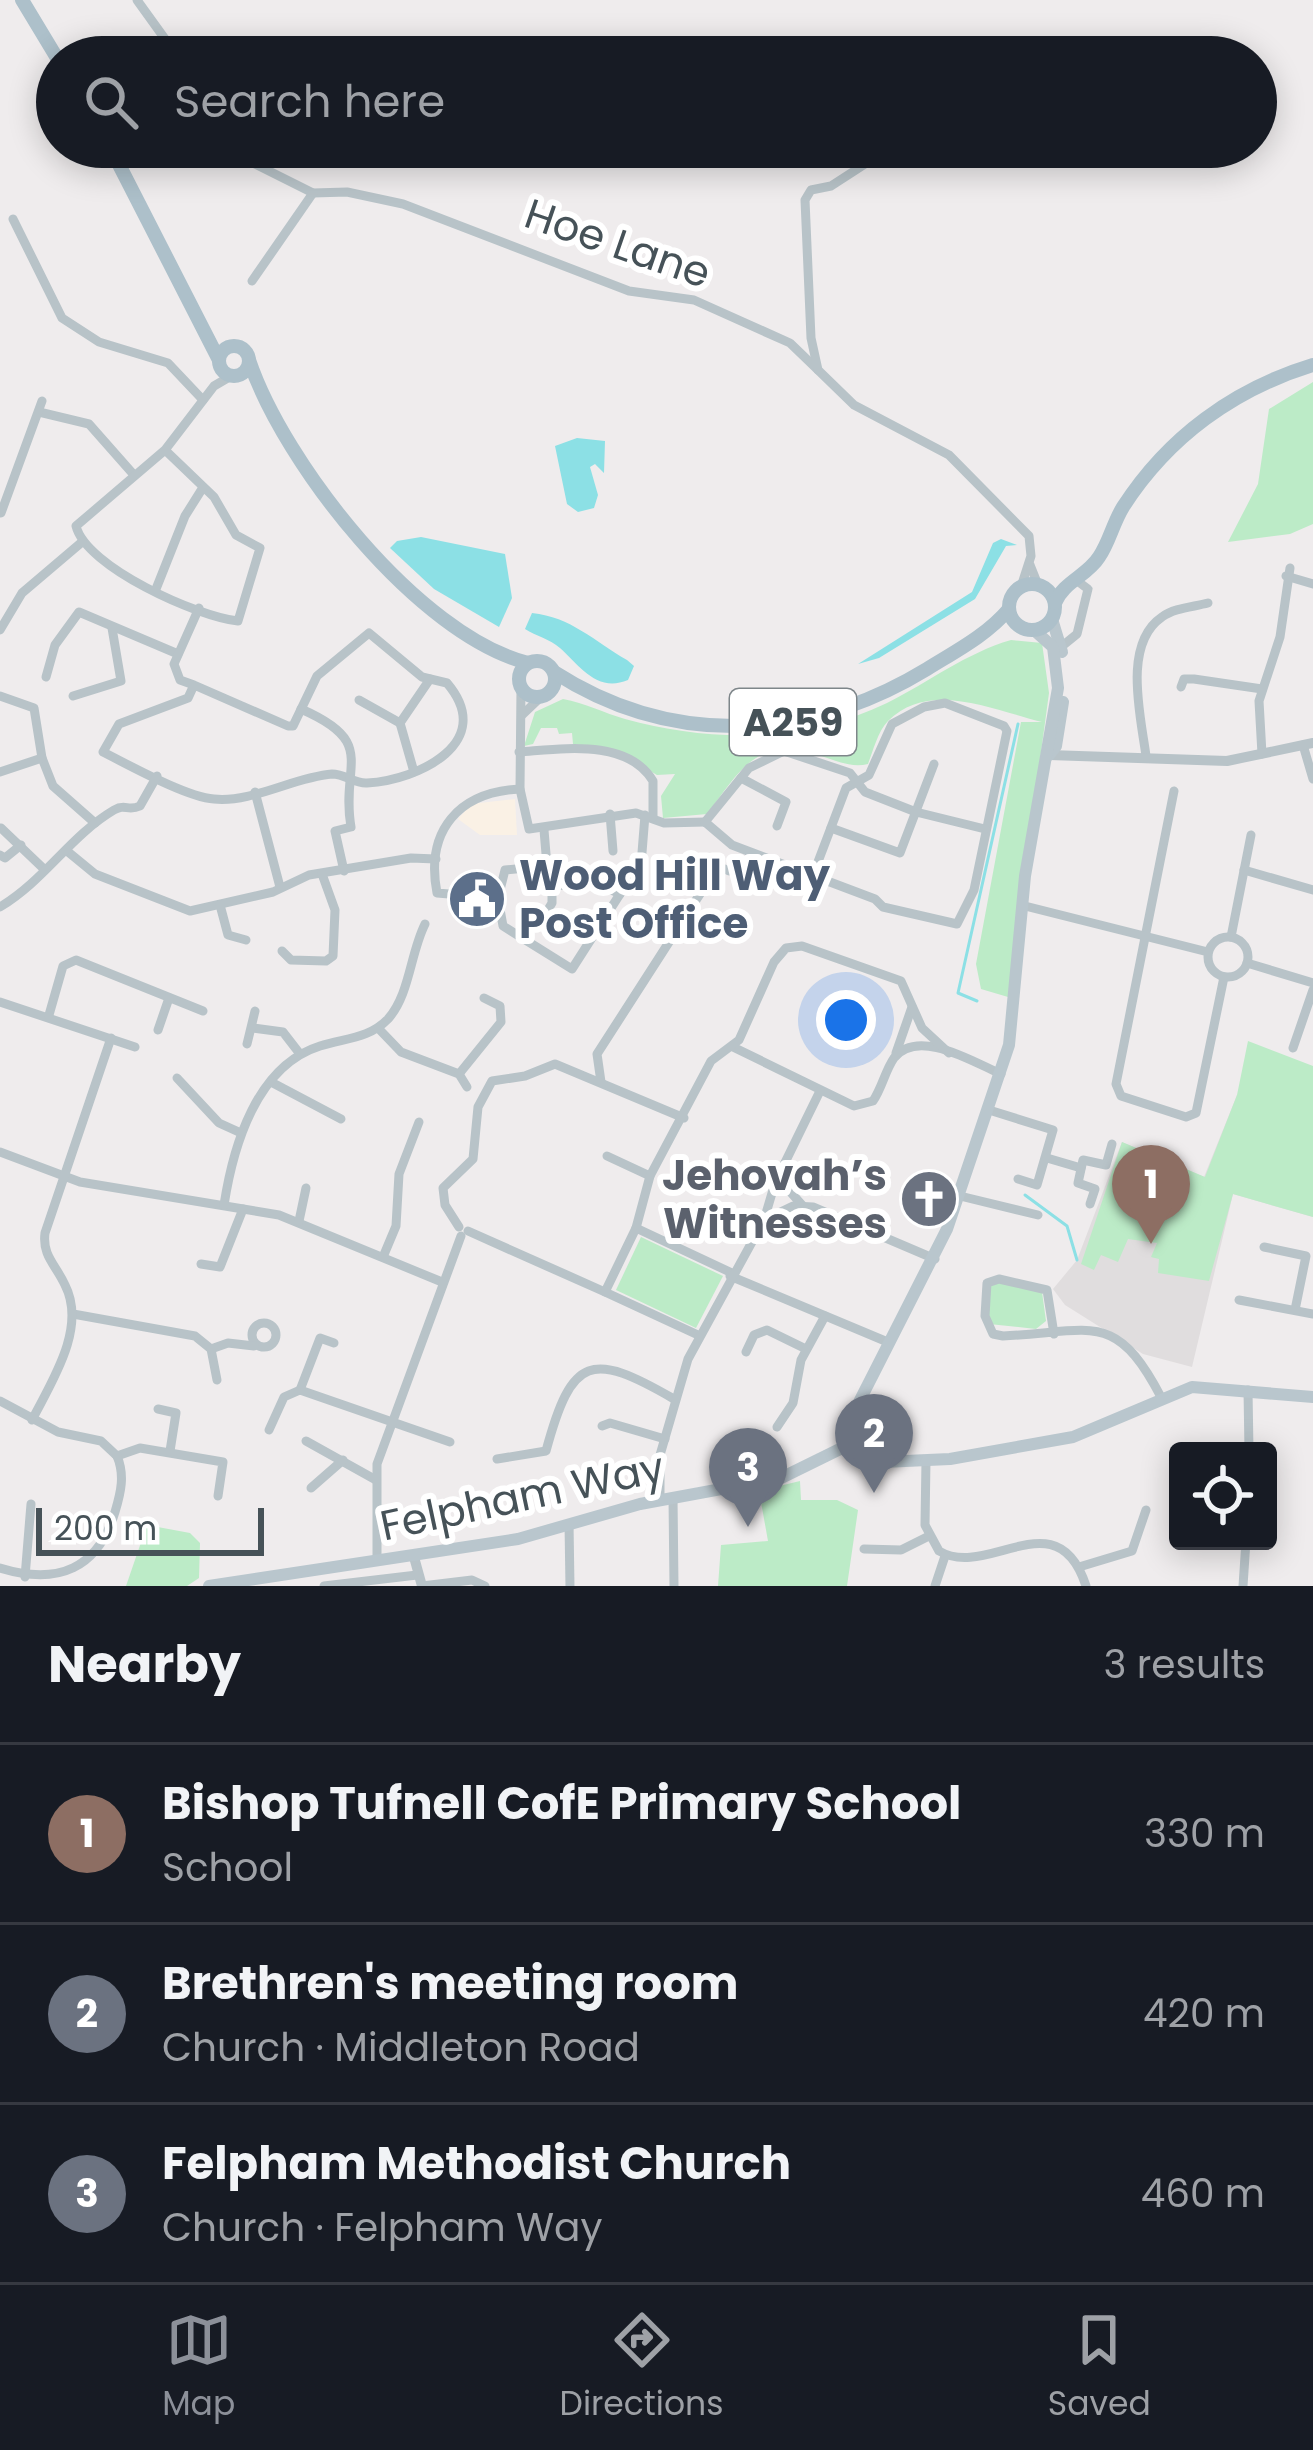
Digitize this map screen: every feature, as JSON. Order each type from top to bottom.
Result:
[{"type":"main road","points":[[22,0],[44,36]]},
{"type":"main road","points":[[121,168],[227,369],[260,392]]},
{"type":"main road","points":[[202,325],[245,350],[260,392],[325,497],[368,549],[408,587],[498,654],[520,686],[544,695],[554,673],[546,663],[498,654]]},
{"type":"main road","points":[[227,369],[232,346]]},
{"type":"main road","points":[[227,369],[249,359]]},
{"type":"main road","points":[[1313,365],[1247,391],[1183,436],[1133,493],[1105,540],[1069,576],[1041,586],[1021,586],[1009,610],[1053,647],[1057,668],[1012,1029],[960,1196],[934,1258],[843,1435],[842,1448],[884,1462],[1073,1437],[1161,1397],[1202,1386],[1313,1396]]},
{"type":"main road","points":[[1029,630],[1082,585],[1105,540]]},
{"type":"main road","points":[[1041,586],[1054,611],[1065,687],[1056,746],[1049,754]]},
{"type":"main road","name":"A259","points":[[554,673],[634,713],[703,727],[786,723],[840,712],[888,692],[979,637],[1009,610]]},
{"type":"main road","name":"A259","points":[[979,637],[1029,630]]},
{"type":"main road","points":[[520,686],[528,663]]},
{"type":"main road","name":"A259","points":[[544,695],[592,696]]},
{"type":"main road","name":"Felpham Way","points":[[209,1586],[518,1539],[667,1499],[781,1478],[842,1448]]},
{"type":"street","points":[[137,0],[163,36]]},
{"type":"street","name":"Hoe Lane","points":[[263,168],[313,193],[347,192],[403,203],[629,291],[694,300],[790,343],[854,406],[958,463],[1029,536],[1030,565],[1041,586]]},
{"type":"street","points":[[818,370],[811,338],[806,195],[857,168]]},
{"type":"street","points":[[252,281],[313,193]]},
{"type":"street","points":[[13,219],[62,318],[99,342],[167,363],[203,400]]},
{"type":"street","points":[[790,343],[811,338]]},
{"type":"street","points":[[165,450],[214,496],[236,535],[262,554],[238,622],[113,571],[82,542],[78,521],[165,450],[227,369]]},
{"type":"street","points":[[1,513],[40,406],[89,424],[134,475]]},
{"type":"street","points":[[156,589],[185,516],[202,489]]},
{"type":"street","points":[[0,630],[4,614],[33,582],[82,542]]},
{"type":"street","points":[[1021,586],[1030,565]]},
{"type":"street","points":[[1262,754],[1262,689],[1280,637],[1288,572],[1313,584]]},
{"type":"street","points":[[1061,647],[1075,638],[1082,585]]},
{"type":"street","points":[[1146,755],[1138,679],[1147,635],[1171,611],[1208,603]]},
{"type":"street","points":[[194,685],[188,698],[118,724],[103,752],[212,799],[331,775],[367,783],[414,772],[445,759],[460,736],[461,709],[453,690],[365,633],[316,676],[302,710],[288,726],[175,676],[178,654],[199,608]]},
{"type":"street","points":[[46,676],[55,645],[79,612],[178,654]]},
{"type":"street","points":[[74,696],[121,681],[112,628]]},
{"type":"street","points":[[400,723],[430,679]]},
{"type":"street","points":[[1181,687],[1184,679],[1194,679],[1262,689]]},
{"type":"street","points":[[520,686],[520,789],[529,830],[610,814],[649,816],[664,823],[705,822],[732,845],[883,907],[956,924],[974,890],[1007,731],[996,721],[945,703],[918,709],[885,732],[869,775],[846,788],[813,875]]},
{"type":"street","points":[[522,715],[544,695]]},
{"type":"street","points":[[0,696],[34,708],[42,758],[58,793],[94,824]]},
{"type":"street","points":[[359,700],[400,723],[414,772]]},
{"type":"street","points":[[302,710],[335,724],[347,736],[355,763],[344,793],[351,827],[335,831],[344,871]]},
{"type":"street","points":[[1049,754],[1227,761],[1308,744],[1313,779]]},
{"type":"street","points":[[519,752],[577,748],[629,757],[652,781],[641,866],[572,969],[503,926],[498,898],[505,870],[547,866]]},
{"type":"street","points":[[705,822],[764,757],[784,752],[850,773],[866,792],[916,812],[986,829]]},
{"type":"street","points":[[0,772],[42,758]]},
{"type":"street","points":[[831,828],[900,853],[934,764]]},
{"type":"street","points":[[0,907],[94,824],[119,807],[140,806],[157,776]]},
{"type":"street","points":[[741,778],[786,802],[777,826]]},
{"type":"street","points":[[498,898],[437,893],[436,859],[448,823],[467,801],[484,792],[520,789]]},
{"type":"street","points":[[1174,790],[1116,1084],[1125,1098],[1186,1117],[1198,1108],[1224,977]]},
{"type":"street","points":[[255,792],[280,886]]},
{"type":"street","points":[[610,814],[613,850]]},
{"type":"street","points":[[1,828],[45,870]]},
{"type":"street","points":[[543,918],[552,903],[544,830]]},
{"type":"street","points":[[1231,937],[1251,835]]},
{"type":"street","points":[[0,855],[5,857],[21,845]]},
{"type":"street","points":[[67,851],[86,870],[177,909],[220,904],[322,874],[411,858],[436,859]]},
{"type":"street","points":[[572,1069],[597,1054],[724,868]]},
{"type":"street","points":[[1244,870],[1313,890]]},
{"type":"street","points":[[282,951],[300,961],[326,961],[333,956],[334,910],[322,874]]},
{"type":"street","points":[[552,886],[596,883],[620,894]]},
{"type":"street","points":[[1026,903],[1208,952]]},
{"type":"street","points":[[220,904],[227,935],[246,940]]},
{"type":"street","points":[[224,1205],[241,1132],[271,1082],[300,1054],[378,1028],[396,1008],[425,924]]},
{"type":"street","points":[[1231,937],[1244,947],[1247,963],[1236,976],[1224,977],[1209,965],[1208,952],[1216,940],[1231,937]]},
{"type":"street","points":[[605,1292],[636,1228],[650,1175],[711,1061],[733,1047],[774,962],[794,946],[901,981],[929,1038],[949,1053]]},
{"type":"street","points":[[49,1015],[61,970],[71,961],[203,1011]]},
{"type":"street","points":[[1247,963],[1313,986],[1293,1048]]},
{"type":"street","points":[[158,1030],[169,998]]},
{"type":"street","points":[[459,1074],[501,1022],[500,1006],[484,998]]},
{"type":"street","points":[[0,1002],[135,1047]]},
{"type":"street","points":[[733,1047],[854,1106],[867,1105],[877,1096],[912,1005]]},
{"type":"street","points":[[248,1044],[255,1011]]},
{"type":"street","points":[[253,1028],[283,1032],[300,1054]]},
{"type":"street","points":[[378,1028],[400,1052],[459,1074],[467,1087]]},
{"type":"street","points":[[32,1420],[57,1372],[74,1314],[44,1241],[111,1038]]},
{"type":"street","points":[[894,1058],[923,1046],[1001,1074]]},
{"type":"street","points":[[597,1054],[601,1082]]},
{"type":"street","points":[[684,1118],[572,1069],[548,1064],[488,1085],[478,1107],[473,1160],[442,1188],[445,1205],[463,1232],[698,1335]]},
{"type":"street","points":[[177,1078],[219,1123],[241,1132]]},
{"type":"street","points":[[271,1082],[341,1119]]},
{"type":"street","points":[[674,1586],[664,1439],[674,1400],[698,1335],[764,1220],[778,1178],[820,1090]]},
{"type":"street","points":[[989,1110],[1053,1130],[1037,1185],[1018,1179]]},
{"type":"street","points":[[383,1257],[397,1220],[399,1174],[419,1122]]},
{"type":"street","points":[[1090,1204],[1095,1189],[1078,1183],[1083,1160],[1106,1165],[1112,1144]]},
{"type":"street","points":[[0,1152],[65,1178],[299,1222],[442,1282]]},
{"type":"street","points":[[607,1156],[650,1175]]},
{"type":"street","points":[[1047,1158],[1081,1168]]},
{"type":"street","points":[[778,1178],[802,1205],[934,1258]]},
{"type":"street","points":[[299,1222],[306,1188]]},
{"type":"street","points":[[960,1196],[1038,1215]]},
{"type":"street","points":[[764,1220],[802,1205]]},
{"type":"street","points":[[201,1264],[220,1267],[243,1209]]},
{"type":"street","points":[[636,1228],[731,1275],[890,1343]]},
{"type":"street","points":[[377,1561],[376,1480],[391,1422],[463,1232]]},
{"type":"street","points":[[1264,1247],[1306,1256],[1295,1310]]},
{"type":"street","points":[[1054,1334],[1047,1290],[999,1279],[987,1283],[985,1322],[993,1334],[1054,1334],[1101,1332],[1125,1341],[1161,1397]]},
{"type":"street","points":[[1239,1300],[1313,1314]]},
{"type":"street","points":[[74,1314],[195,1336],[211,1349],[217,1380]]},
{"type":"street","points":[[777,1427],[796,1396],[806,1349],[825,1316]]},
{"type":"street","points":[[746,1352],[754,1335],[767,1330],[806,1349]]},
{"type":"street","points":[[299,1390],[320,1338],[334,1343]]},
{"type":"street","points":[[211,1349],[228,1343],[254,1346]]},
{"type":"street","points":[[497,1459],[546,1451],[559,1404],[578,1378],[594,1368],[624,1372],[674,1400]]},
{"type":"street","points":[[269,1430],[284,1396],[299,1390],[450,1442]]},
{"type":"street","points":[[1248,1390],[1249,1442]]},
{"type":"street","points":[[0,1401],[32,1420],[100,1441],[117,1456],[121,1487],[96,1558],[65,1578],[25,1577],[0,1568]]},
{"type":"street","points":[[158,1409],[176,1413],[170,1451]]},
{"type":"street","points":[[602,1426],[610,1423],[664,1439]]},
{"type":"street","points":[[306,1441],[376,1480]]},
{"type":"street","points":[[117,1456],[140,1448],[223,1462],[218,1496]]},
{"type":"street","points":[[311,1488],[343,1460]]},
{"type":"street","points":[[926,1460],[928,1537],[945,1556]]},
{"type":"street","points":[[25,1577],[31,1504]]},
{"type":"street","points":[[1079,1567],[1132,1551],[1147,1510]]},
{"type":"street","points":[[569,1523],[571,1586]]},
{"type":"street","points":[[864,1550],[901,1550],[928,1537]]},
{"type":"street","points":[[945,1556],[1046,1544],[1064,1550],[1079,1567],[1086,1586]]},
{"type":"street","points":[[1243,1586],[1245,1550]]},
{"type":"street","points":[[935,1586],[945,1556]]},
{"type":"street","points":[[413,1557],[421,1582]]},
{"type":"street","points":[[324,1586],[472,1580],[485,1586]]},
{"type":"shaded area","points":[[515,799],[517,835],[480,835],[458,819],[471,804]]},
{"type":"shaded area","points":[[1237,1095],[1313,1217],[1233,1194],[1192,1367],[1143,1354],[1065,1305],[1053,1289],[1077,1260],[1122,1142],[1204,1177]]},
{"type":"green space","points":[[1313,382],[1313,524],[1290,534],[1228,542],[1258,484],[1269,409]]},
{"type":"green space","points":[[1011,640],[1042,643],[1049,693],[1008,997],[981,989],[976,964],[1021,722],[1042,722],[963,702],[923,702],[888,721],[868,764],[850,765],[799,751],[766,753],[742,770],[707,814],[663,818],[661,796],[675,774],[657,775],[612,749],[573,744],[572,733],[559,734],[557,728],[541,728],[533,744],[524,746],[535,712],[563,699],[625,719],[691,732],[758,735],[823,726],[887,703],[963,660]]},
{"type":"green space","points":[[1248,1041],[1313,1066],[1313,1217],[1233,1194],[1209,1281],[1158,1273],[1159,1259],[1151,1257],[1157,1243],[1128,1239],[1118,1262],[1101,1255],[1094,1270],[1081,1264],[1122,1142],[1205,1177],[1237,1095]]},
{"type":"green space","points":[[641,1237],[723,1276],[696,1328],[616,1290]]},
{"type":"green space","points":[[997,1282],[1042,1292],[1046,1321],[1036,1329],[989,1324],[988,1287]]},
{"type":"green space","points":[[800,1481],[801,1500],[837,1500],[858,1510],[847,1586],[718,1586],[721,1545],[768,1541],[759,1491]]},
{"type":"green space","points":[[147,1525],[190,1533],[200,1543],[199,1578],[187,1586],[126,1586]]},
{"type":"water","points":[[577,438],[605,441],[604,473],[595,464],[590,467],[598,495],[594,508],[578,512],[567,504],[555,446]]},
{"type":"water","points":[[421,537],[505,554],[512,598],[499,627],[434,589],[390,548],[397,541]]},
{"type":"water","points":[[1001,539],[1017,545],[1006,546],[975,599],[879,658],[858,664],[972,592],[993,543]]},
{"type":"water","points":[[532,613],[570,625],[627,660],[634,666],[628,680],[607,683],[590,676],[556,645],[525,629]]},
{"type":"waterway","points":[[977,1001],[958,993],[1018,724]]},
{"type":"waterway","points":[[1025,1195],[1067,1226],[1077,1260]]},
{"type":"place","name":"Wood Hill Way Post Office","points":[[477,899]]},
{"type":"place","name":"Jehovah’s Witnesses","points":[[929,1199]]},
{"type":"place","name":"Bishop Tufnell CofE Primary School","points":[[1151,1244]]},
{"type":"place","name":"Brethren's meeting room","points":[[874,1493]]},
{"type":"place","name":"Felpham Methodist Church","points":[[748,1527]]}]
